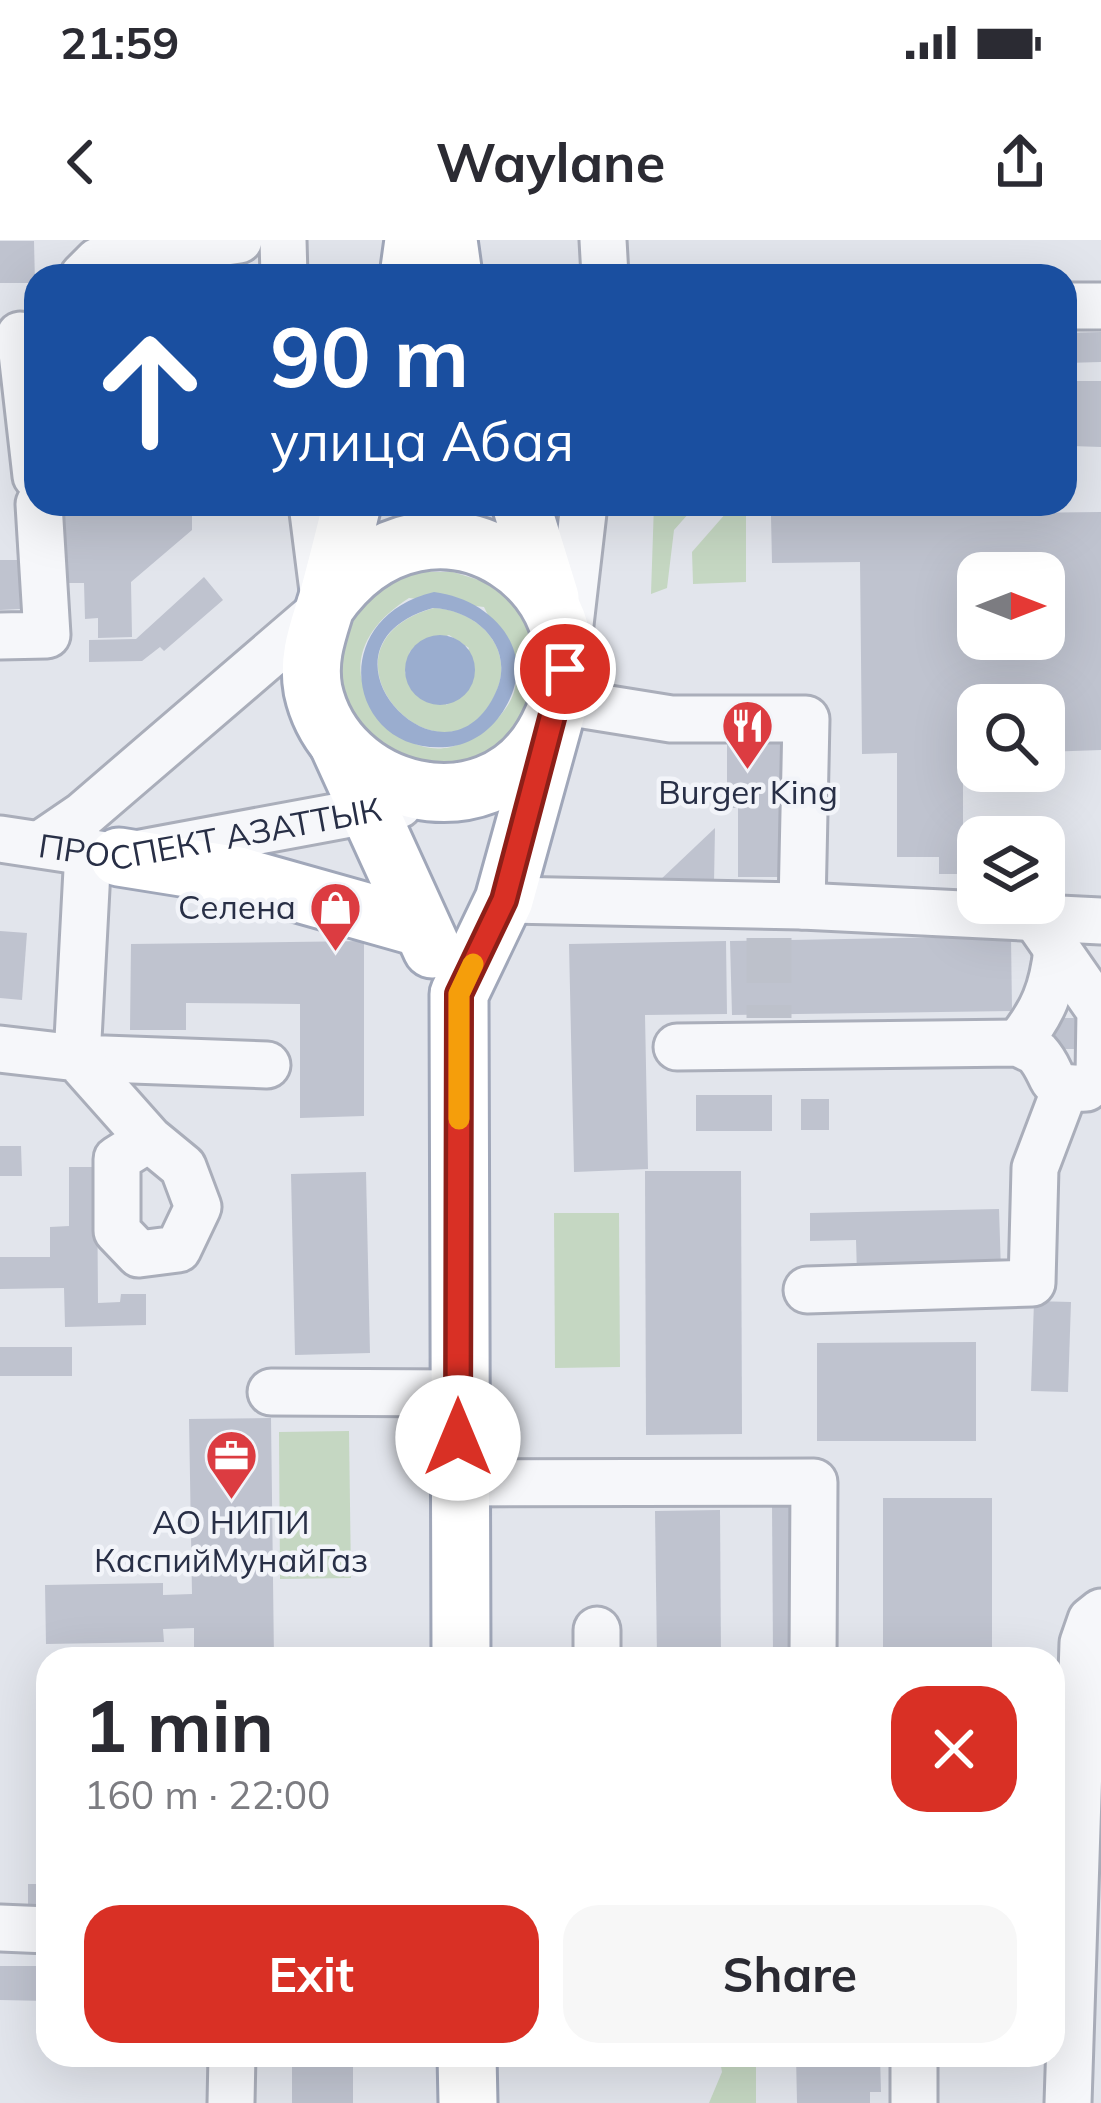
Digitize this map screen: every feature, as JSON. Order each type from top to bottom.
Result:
[{"type":"main road","points":[[326,607],[349,516]]},
{"type":"main road","points":[[339,745],[363,768],[392,784],[424,792],[457,792],[489,782],[517,765],[540,741],[559,677],[524,516]]},
{"type":"main road","points":[[459,994],[419,927],[313,688],[315,631],[342,582],[364,562],[404,544],[448,539],[490,551],[527,575],[546,598],[559,677],[504,900],[459,994],[461,1647]]},
{"type":"main road","points":[[103,854],[238,876],[419,927]]},
{"type":"main road","points":[[467,2067],[468,2103]]},
{"type":"street","points":[[96,264],[238,240]]},
{"type":"street","points":[[19,330],[24,373]]},
{"type":"street","points":[[0,636],[47,635],[40,516]]},
{"type":"street","points":[[314,516],[326,607]]},
{"type":"street","points":[[582,516],[559,677],[671,719],[806,719],[780,916]]},
{"type":"street","name":"ПРОСПЕКТ АЗАТТЫК","points":[[21,841],[83,815],[326,607]]},
{"type":"street","name":"ПРОСПЕКТ АЗАТТЫК","points":[[21,841],[103,854],[367,812],[457,792]]},
{"type":"street","points":[[103,854],[77,1058],[149,1139]]},
{"type":"street","points":[[504,900],[1045,933],[1101,921]]},
{"type":"street","points":[[1018,1043],[1039,1017],[1053,986],[1045,933]]},
{"type":"street","points":[[677,1047],[770,1032],[1018,1043],[1036,1052],[1048,1076],[1065,1089],[1086,1088],[1099,1076],[1100,1012],[1045,933]]},
{"type":"street","points":[[0,1049],[77,1058],[267,1065]]},
{"type":"street","points":[[807,1290],[1032,1283],[1035,1168],[1065,1089]]},
{"type":"street","points":[[271,1392],[458,1393]]},
{"type":"street","points":[[459,1484],[814,1482],[813,1647]]},
{"type":"street","points":[[1068,2103],[1083,1643],[1091,1620],[1101,1612]]},
{"type":"street","points":[[0,1928],[36,1930]]},
{"type":"street","points":[[231,2103],[232,2067]]},
{"type":"street","points":[[914,2067],[914,2103]]},
{"type":"green space","points":[[654,516],[686,516],[674,530],[667,588],[651,594]]},
{"type":"green space","points":[[724,516],[746,516],[746,582],[693,584],[692,552]]},
{"type":"green space","points":[[419,572],[453,572],[485,582],[511,602],[530,630],[538,662],[536,694],[502,748],[442,771],[381,753],[343,701],[338,667],[345,635],[362,606],[388,584]],"holes":[[[409,598],[484,607],[514,668],[511,699],[496,719],[460,744],[434,748],[412,742],[376,711],[366,693],[361,676],[366,642],[390,612]]]},
{"type":"green space","points":[[434,608],[466,616],[490,636],[501,664],[500,680],[494,697],[471,725],[443,732],[416,725],[394,706],[380,680],[379,653],[396,627]],"holes":[[[449,635],[469,648],[447,705],[405,673],[410,651]]]},
{"type":"green space","points":[[554,1213],[619,1213],[620,1367],[555,1368]]},
{"type":"green space","points":[[349,1431],[351,1578],[280,1579],[279,1432]]},
{"type":"green space","points":[[721,2067],[756,2067],[756,2103],[709,2103]]},
{"type":"water","points":[[434,592],[455,597],[491,616],[504,631],[517,666],[514,687],[500,716],[473,739],[447,747],[413,744],[387,730],[370,708],[362,682],[363,655],[376,628],[399,606]],"holes":[[[433,608],[450,610],[490,636],[501,663],[494,696],[471,724],[443,732],[416,724],[394,706],[380,680],[379,653],[395,627]]]},
{"type":"water","points":[[440,635],[465,645],[475,670],[465,695],[440,705],[415,695],[405,670],[415,645]]},
{"type":"building","points":[[0,241],[34,241],[35,264],[24,264],[24,283],[0,283]]},
{"type":"building","points":[[1101,332],[1101,362],[1077,363],[1077,333]]},
{"type":"building","points":[[1077,381],[1101,381],[1101,447],[1077,446]]},
{"type":"building","points":[[1077,512],[1101,512],[1101,750],[1065,751],[1065,684],[957,684],[957,792],[963,792],[963,816],[957,816],[957,874],[939,874],[939,857],[897,857],[897,753],[862,754],[860,562],[772,563],[771,516],[1077,516]]},
{"type":"building","points":[[57,516],[192,516],[192,530],[131,582],[132,637],[98,638],[98,618],[85,619],[84,583],[58,583]]},
{"type":"building","points":[[0,560],[19,560],[20,609],[0,610]]},
{"type":"building","points":[[204,577],[223,600],[164,651],[160,647],[142,661],[89,662],[89,640],[136,639]]},
{"type":"building","points":[[727,739],[801,739],[801,877],[738,877],[738,808],[727,808]]},
{"type":"building","points":[[715,828],[714,883],[657,883]]},
{"type":"building","points":[[0,931],[27,933],[22,1000],[0,998]]},
{"type":"building","points":[[1011,936],[1012,1011],[732,1015],[730,941]]},
{"type":"building","points":[[364,941],[364,1116],[300,1118],[300,1004],[186,1003],[186,1030],[130,1030],[131,944]]},
{"type":"building","points":[[726,941],[727,1014],[645,1015],[648,1169],[574,1172],[569,944]]},
{"type":"building","points":[[1048,1018],[1089,1018],[1090,1049],[1049,1049]]},
{"type":"building","points":[[696,1095],[772,1095],[772,1131],[696,1131]]},
{"type":"building","points":[[801,1099],[829,1099],[829,1130],[801,1130]]},
{"type":"building","points":[[0,1146],[21,1146],[22,1176],[0,1176]]},
{"type":"building","points":[[69,1167],[97,1167],[98,1303],[120,1302],[121,1294],[146,1294],[146,1325],[65,1327],[64,1288],[0,1289],[0,1257],[50,1257],[50,1227],[69,1226]]},
{"type":"building","points":[[645,1171],[741,1171],[742,1434],[646,1435]]},
{"type":"building","points":[[366,1172],[370,1353],[295,1355],[291,1174]]},
{"type":"building","points":[[999,1209],[1001,1271],[857,1274],[856,1240],[810,1241],[810,1213]]},
{"type":"building","points":[[1034,1301],[1071,1302],[1068,1392],[1031,1391]]},
{"type":"building","points":[[976,1342],[976,1441],[817,1441],[817,1343]]},
{"type":"building","points":[[0,1347],[72,1347],[72,1376],[0,1376]]},
{"type":"building","name":"АО НИПИ КаспийМунайГаз","points":[[271,1418],[274,1647],[194,1647],[194,1628],[163,1629],[164,1642],[46,1644],[45,1585],[163,1583],[163,1595],[192,1594],[189,1419]]},
{"type":"building","points":[[883,1498],[992,1498],[992,1647],[883,1647]]},
{"type":"building","points":[[772,1503],[801,1503],[802,1647],[773,1647]]},
{"type":"building","points":[[720,1510],[721,1647],[657,1647],[655,1511]]},
{"type":"building","points":[[28,1884],[36,1884],[36,1917],[28,1917]]},
{"type":"building","points":[[0,1966],[36,1966],[36,2001],[0,2000]]},
{"type":"building","points":[[292,2067],[353,2067],[353,2103],[292,2103]]},
{"type":"building","points":[[796,2067],[880,2067],[881,2092],[870,2092],[870,2103],[797,2103]]},
{"type":"tunnel","points":[[769,938],[769,1018]]},
{"type":"slow traffic","points":[[459,1119],[459,994],[473,964]]},
{"type":"place","name":"Burger King","points":[[748,771]]},
{"type":"place","name":"Селена","points":[[335,953]]},
{"type":"place","name":"АО НИПИ КаспийМунайГаз","points":[[231,1501]]},
{"type":"route","points":[[458,1438],[459,994],[504,900],[565,669]]}]
